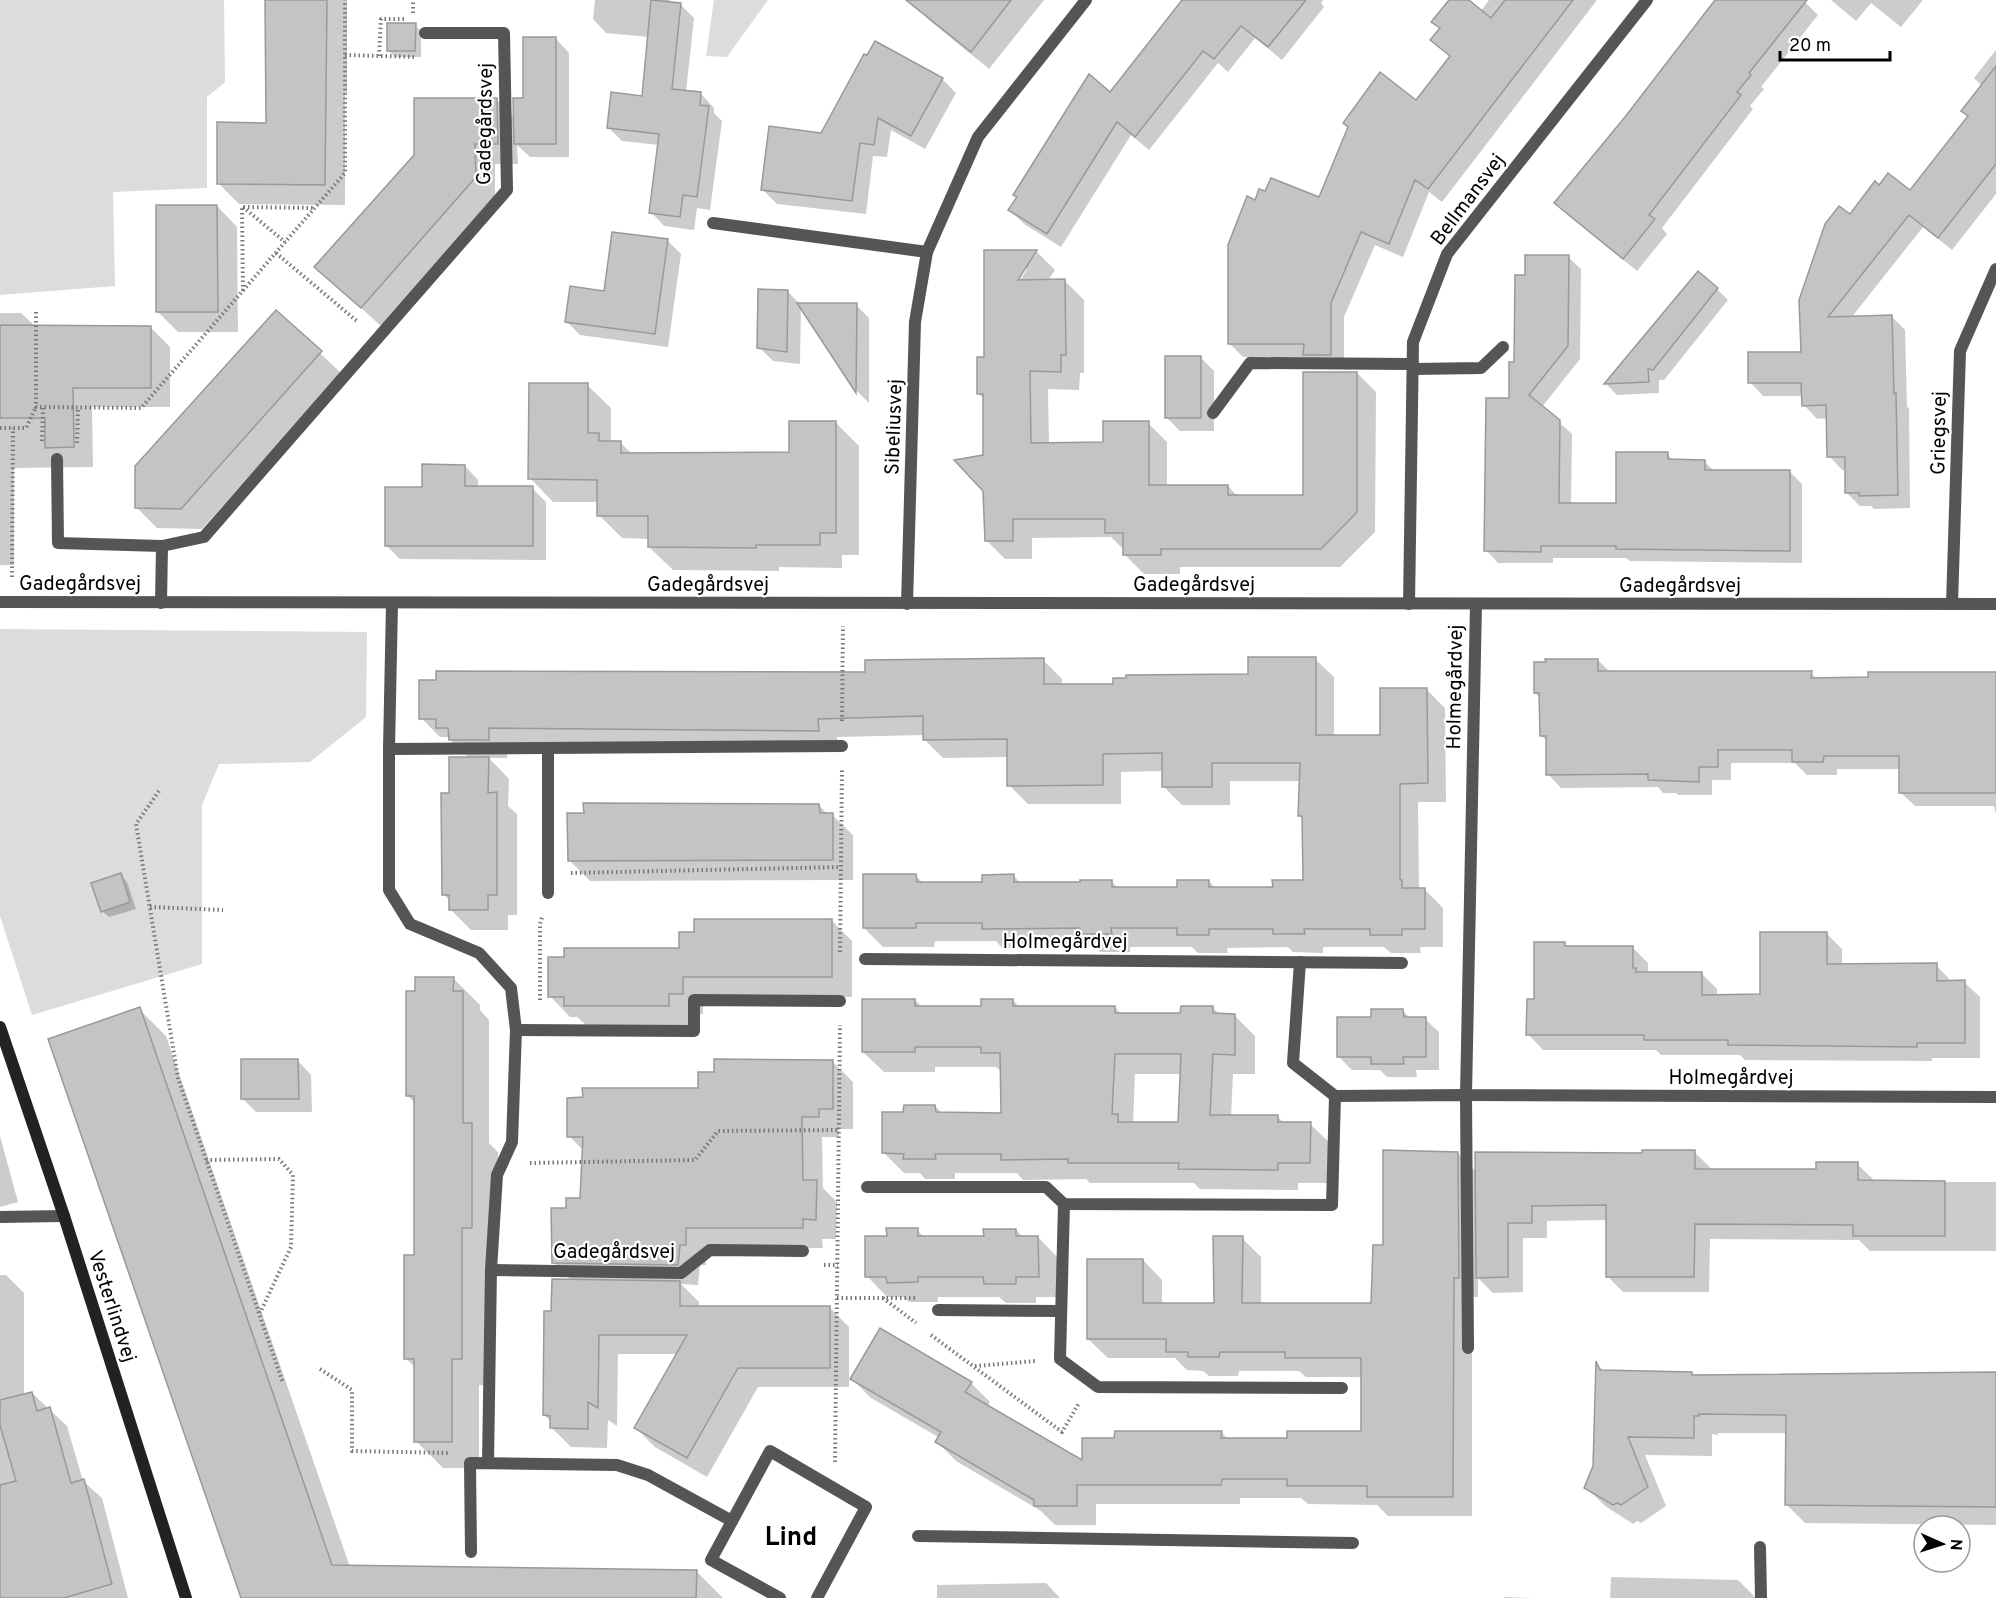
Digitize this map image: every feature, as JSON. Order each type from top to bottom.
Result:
[{"type":"street","name":"Sibeliusvej","points":[[907,604],[915,322],[927,252],[978,137],[1086,0]]},
{"type":"street","name":"Bellmansvej","points":[[1409,604],[1413,342],[1447,254],[1647,0]]},
{"type":"street","name":"Gadegårdsvej","points":[[57,459],[58,543],[162,546],[204,537],[507,190],[504,33],[425,33]]},
{"type":"street","points":[[713,223],[927,252]]},
{"type":"street","name":"Griegsvej","points":[[1952,604],[1960,351],[1996,269]]},
{"type":"street","points":[[1212,413],[1250,363],[1481,368],[1503,347]]},
{"type":"street","name":"Gadegårdsvej","points":[[161,603],[162,546]]},
{"type":"street","name":"Gadegårdsvej","points":[[6,602],[1996,604]]},
{"type":"street","points":[[393,604],[388,749],[389,890],[410,924],[479,953],[511,988],[516,1030],[512,1142],[497,1175],[491,1270],[488,1463]]},
{"type":"street","name":"Holmegårdvej","points":[[1468,1348],[1466,1095],[1476,604]]},
{"type":"street","points":[[388,749],[842,746]]},
{"type":"street","points":[[548,748],[548,893]]},
{"type":"street","name":"Holmegårdvej","points":[[865,959],[1402,963]]},
{"type":"street","points":[[867,1187],[1046,1187],[1064,1204],[1332,1205],[1335,1096],[1293,1063],[1300,962]]},
{"type":"street","points":[[516,1030],[694,1031],[694,1000],[840,1001]]},
{"type":"street","name":"Vesterlindvej","points":[[0,1027],[64,1216],[186,1598]]},
{"type":"street","name":"Holmegårdvej","points":[[1335,1096],[1996,1097]]},
{"type":"street","points":[[1064,1204],[1060,1359],[1098,1387],[1342,1388]]},
{"type":"street","points":[[0,1217],[64,1216]]},
{"type":"street","name":"Gadegårdsvej","points":[[491,1270],[681,1274],[710,1250],[803,1251]]},
{"type":"street","points":[[938,1310],[1061,1311]]},
{"type":"street","points":[[780,1598],[766,1595],[711,1560],[770,1451],[866,1507],[817,1598]]},
{"type":"street","points":[[471,1552],[470,1463],[617,1465],[648,1475],[732,1521]]},
{"type":"street","points":[[918,1536],[1353,1543]]},
{"type":"street","points":[[1760,1547],[1761,1598]]},
{"type":"path","points":[[36,407],[141,408],[345,174],[345,0]]},
{"type":"path","points":[[379,56],[381,19],[413,19]]},
{"type":"path","points":[[345,55],[424,57],[425,33]]},
{"type":"path","points":[[242,207],[315,208]]},
{"type":"path","points":[[242,207],[285,242]]},
{"type":"path","points":[[242,207],[243,291]]},
{"type":"path","points":[[276,253],[377,338]]},
{"type":"path","points":[[0,428],[26,428],[36,407],[36,312]]},
{"type":"path","points":[[6,602],[13,428]]},
{"type":"path","points":[[840,953],[843,604]]},
{"type":"path","points":[[159,791],[136,824],[178,1078],[283,1383]]},
{"type":"path","points":[[549,873],[841,867]]},
{"type":"path","points":[[540,1030],[540,924],[548,893]]},
{"type":"path","points":[[150,906],[223,910]]},
{"type":"path","points":[[834,1489],[840,1001]]},
{"type":"path","points":[[503,1163],[695,1160],[718,1131],[839,1130]]},
{"type":"path","points":[[206,1160],[279,1159],[293,1175],[291,1246],[259,1314]]},
{"type":"path","points":[[837,1298],[921,1298],[938,1310]]},
{"type":"path","points":[[883,1298],[919,1325]]},
{"type":"path","points":[[928,1332],[1062,1432],[1091,1382]]},
{"type":"path","points":[[974,1366],[1060,1359]]},
{"type":"path","points":[[320,1369],[352,1390],[352,1451],[460,1453],[470,1463]]},
{"type":"shaded area","points":[[0,0],[224,0],[225,82],[207,97],[207,188],[113,192],[115,286],[0,295]]},
{"type":"shaded area","points":[[714,0],[768,0],[727,57],[706,56]]},
{"type":"shaded area","points":[[0,629],[367,632],[366,717],[310,762],[219,764],[202,805],[202,964],[32,1015],[0,916]]},
{"type":"building","points":[[265,0],[327,0],[325,185],[217,184],[217,122],[266,123]]},
{"type":"building","points":[[651,0],[681,3],[672,89],[701,92],[700,105],[709,106],[697,197],[683,195],[680,217],[649,213],[659,134],[607,128],[611,92],[642,96]]},
{"type":"building","points":[[906,0],[1011,0],[971,52]]},
{"type":"building","points":[[1182,0],[1306,0],[1268,47],[1241,26],[1214,59],[1203,51],[1135,137],[1117,122],[1047,234],[1008,210],[1017,197],[1013,195],[1089,74],[1110,92]]},
{"type":"building","points":[[1449,0],[1469,0],[1491,18],[1505,0],[1573,0],[1428,189],[1415,180],[1389,244],[1361,232],[1331,303],[1331,355],[1303,355],[1304,344],[1228,344],[1228,245],[1247,196],[1255,200],[1259,189],[1265,191],[1271,178],[1319,197],[1348,127],[1343,123],[1380,72],[1416,100],[1450,56],[1430,40],[1440,28],[1431,22]]},
{"type":"building","points":[[1715,0],[1807,0],[1749,73],[1751,75],[1737,92],[1741,95],[1649,215],[1655,219],[1623,259],[1554,203],[1625,117]]},
{"type":"building","points":[[387,23],[416,23],[415,51],[387,51]]},
{"type":"building","points":[[523,37],[556,37],[556,144],[514,144],[513,98],[523,98]]},
{"type":"building","points":[[875,41],[943,78],[911,136],[878,118],[874,145],[860,143],[852,201],[761,190],[769,126],[821,133],[864,54],[867,55]]},
{"type":"building","points":[[1996,66],[1996,164],[1938,238],[1909,215],[1828,317],[1892,315],[1898,495],[1859,496],[1859,493],[1845,493],[1845,457],[1827,457],[1826,405],[1802,406],[1801,383],[1748,383],[1748,352],[1801,352],[1799,300],[1825,224],[1839,206],[1850,214],[1875,181],[1879,185],[1888,173],[1910,190],[1968,116],[1961,111]]},
{"type":"building","points":[[414,98],[497,98],[498,144],[475,144],[476,177],[361,308],[314,267],[414,155]]},
{"type":"building","points":[[156,205],[217,205],[218,312],[156,312]]},
{"type":"building","points":[[612,232],[668,239],[655,334],[565,322],[570,286],[604,291]]},
{"type":"building","points":[[984,250],[1037,250],[1018,280],[1065,279],[1066,355],[1061,355],[1061,372],[1030,371],[1031,443],[1103,442],[1103,421],[1149,421],[1149,485],[1228,485],[1228,495],[1303,495],[1303,372],[1357,372],[1357,512],[1321,549],[1161,549],[1161,555],[1123,555],[1123,533],[1105,533],[1105,520],[1103,519],[1013,519],[1013,541],[985,541],[983,491],[954,460],[983,455],[983,394],[977,394],[977,357],[984,357]]},
{"type":"building","points":[[1525,255],[1569,255],[1568,346],[1529,395],[1560,420],[1559,503],[1616,503],[1616,452],[1668,452],[1668,459],[1705,460],[1705,470],[1790,470],[1790,551],[1541,546],[1541,552],[1484,551],[1486,398],[1509,398],[1509,362],[1514,362],[1515,275],[1525,275]]},
{"type":"building","points":[[1698,271],[1718,288],[1653,370],[1648,369],[1649,382],[1604,384]]},
{"type":"building","points":[[758,289],[788,290],[787,352],[757,348]]},
{"type":"building","points":[[797,303],[857,303],[856,393]]},
{"type":"building","points":[[276,310],[322,351],[181,509],[135,508],[135,466]]},
{"type":"building","points":[[0,325],[151,326],[151,388],[73,388],[74,447],[45,448],[45,418],[0,418]]},
{"type":"building","points":[[1165,356],[1201,356],[1201,418],[1165,418]]},
{"type":"building","points":[[529,383],[588,383],[588,433],[599,433],[599,441],[621,441],[621,453],[789,452],[789,421],[836,421],[836,533],[820,533],[820,545],[756,545],[756,548],[648,547],[648,516],[597,516],[597,480],[528,479]]},
{"type":"building","points":[[422,464],[465,465],[465,486],[533,486],[533,546],[385,546],[385,487],[422,487]]},
{"type":"building","points":[[1248,657],[1316,657],[1316,735],[1380,735],[1380,688],[1427,688],[1428,783],[1400,784],[1400,880],[1402,880],[1402,888],[1425,888],[1425,929],[1402,929],[1402,935],[1370,935],[1370,929],[1304,929],[1305,934],[1273,934],[1273,929],[1209,929],[1209,935],[1177,935],[1177,928],[1111,928],[1112,934],[1080,934],[1080,928],[982,929],[982,923],[916,923],[916,928],[863,928],[863,874],[916,874],[917,882],[982,882],[982,875],[1014,874],[1014,882],[1112,880],[1112,887],[1177,887],[1177,880],[1209,880],[1209,887],[1273,887],[1272,880],[1303,880],[1302,816],[1298,816],[1300,763],[1212,763],[1212,787],[1162,787],[1162,753],[1103,754],[1103,785],[1007,786],[1007,739],[923,740],[923,716],[818,719],[819,731],[489,728],[489,740],[449,740],[448,728],[436,728],[436,719],[419,719],[419,680],[436,680],[436,671],[865,672],[865,660],[1044,658],[1044,684],[1113,684],[1113,678],[1126,678],[1126,675],[1248,674]]},
{"type":"building","points":[[1545,659],[1598,659],[1598,671],[1812,671],[1811,678],[1868,677],[1868,672],[1996,672],[1996,793],[1899,793],[1899,756],[1824,756],[1823,762],[1792,762],[1792,750],[1718,750],[1718,767],[1699,767],[1699,782],[1648,780],[1648,774],[1546,775],[1546,736],[1540,736],[1539,693],[1534,693],[1534,662],[1546,662]]},
{"type":"building","points":[[449,757],[489,757],[488,793],[497,792],[497,895],[488,895],[488,910],[449,910],[449,895],[442,895],[441,793],[449,793]]},
{"type":"building","points":[[583,803],[819,804],[820,813],[833,813],[833,860],[568,861],[567,813],[584,813]]},
{"type":"building","points":[[121,873],[130,902],[101,912],[91,883]]},
{"type":"building","points":[[694,919],[832,919],[832,977],[683,977],[683,994],[669,994],[669,1006],[564,1006],[564,997],[548,997],[548,957],[564,957],[564,948],[679,948],[679,932],[694,932]]},
{"type":"building","points":[[1760,932],[1827,932],[1827,964],[1937,963],[1937,981],[1965,980],[1965,1043],[1917,1043],[1917,1047],[1728,1045],[1728,1040],[1644,1040],[1644,1035],[1526,1035],[1527,999],[1534,999],[1534,942],[1565,942],[1565,946],[1633,946],[1633,968],[1636,968],[1636,972],[1702,972],[1702,995],[1760,994]]},
{"type":"building","points":[[415,977],[454,977],[453,991],[463,991],[463,1123],[472,1123],[472,1228],[462,1228],[462,1359],[452,1359],[452,1442],[414,1442],[414,1359],[404,1359],[404,1255],[414,1255],[414,1096],[406,1096],[406,991],[415,991]]},
{"type":"building","points":[[862,999],[915,999],[915,1006],[981,1006],[981,999],[1013,999],[1013,1006],[1115,1006],[1115,1013],[1180,1013],[1181,1006],[1213,1006],[1213,1013],[1235,1014],[1235,1055],[1213,1054],[1210,1115],[1278,1115],[1278,1122],[1311,1122],[1310,1163],[1278,1163],[1278,1170],[1178,1169],[1179,1163],[1068,1163],[1068,1159],[1001,1160],[1001,1154],[935,1154],[936,1159],[903,1159],[904,1154],[882,1153],[882,1112],[903,1112],[904,1105],[935,1105],[936,1112],[1001,1113],[1000,1053],[981,1053],[981,1047],[915,1047],[915,1052],[862,1052]],"holes":[[[1115,1054],[1181,1054],[1178,1122],[1118,1122],[1118,1114],[1112,1114]]]},
{"type":"building","points":[[140,1007],[332,1565],[697,1570],[696,1598],[241,1598],[48,1039]]},
{"type":"building","points":[[1371,1009],[1403,1009],[1404,1017],[1426,1017],[1426,1057],[1403,1057],[1404,1064],[1371,1064],[1371,1057],[1337,1057],[1337,1017],[1371,1017]]},
{"type":"building","points":[[241,1059],[298,1059],[299,1099],[241,1099]]},
{"type":"building","points":[[714,1059],[833,1060],[833,1109],[819,1109],[819,1117],[802,1117],[803,1180],[817,1180],[816,1220],[803,1219],[803,1228],[686,1228],[686,1245],[680,1245],[678,1265],[552,1263],[551,1208],[566,1208],[566,1198],[580,1198],[583,1137],[567,1137],[567,1098],[583,1097],[582,1088],[698,1088],[698,1072],[714,1072]]},
{"type":"building","points":[[1383,1150],[1458,1152],[1459,1278],[1454,1278],[1453,1497],[1367,1497],[1367,1486],[1287,1486],[1287,1479],[1222,1479],[1221,1485],[1077,1485],[1077,1506],[1034,1506],[1034,1500],[935,1442],[941,1432],[850,1379],[880,1328],[972,1382],[965,1392],[1082,1460],[1082,1438],[1114,1438],[1115,1431],[1222,1431],[1221,1438],[1287,1438],[1287,1431],[1361,1431],[1361,1358],[1285,1358],[1285,1352],[1220,1352],[1219,1357],[1188,1357],[1188,1352],[1166,1352],[1166,1339],[1087,1339],[1087,1259],[1143,1259],[1143,1303],[1214,1303],[1213,1236],[1243,1236],[1242,1303],[1371,1303],[1373,1245],[1383,1245]]},
{"type":"building","points":[[1642,1150],[1695,1150],[1695,1169],[1816,1169],[1816,1162],[1858,1162],[1858,1180],[1945,1181],[1945,1236],[1853,1236],[1853,1225],[1695,1224],[1694,1277],[1606,1277],[1606,1205],[1532,1206],[1532,1223],[1508,1223],[1508,1277],[1476,1278],[1475,1152],[1642,1153]]},
{"type":"building","points":[[886,1228],[918,1228],[918,1236],[984,1236],[983,1229],[1016,1229],[1016,1236],[1038,1236],[1039,1277],[1016,1277],[1016,1284],[984,1284],[983,1277],[918,1277],[918,1282],[887,1283],[886,1277],[865,1277],[865,1236],[887,1236]]},
{"type":"building","points":[[552,1279],[680,1281],[680,1306],[830,1306],[830,1368],[738,1368],[687,1458],[634,1428],[687,1335],[599,1335],[598,1408],[588,1402],[588,1429],[550,1428],[550,1416],[543,1415],[544,1311],[551,1311]]},
{"type":"building","points":[[1596,1361],[1600,1370],[1692,1372],[1692,1375],[1996,1372],[1996,1507],[1785,1505],[1786,1415],[1699,1414],[1699,1416],[1694,1416],[1694,1438],[1628,1437],[1648,1487],[1621,1505],[1617,1503],[1613,1505],[1584,1488],[1593,1466]]},
{"type":"building","points":[[32,1392],[37,1411],[50,1407],[71,1483],[84,1479],[112,1584],[64,1598],[0,1598],[0,1485],[16,1481],[0,1425],[0,1400]]},
{"type":"district","name":"Lind","points":[[791,1536]]}]
